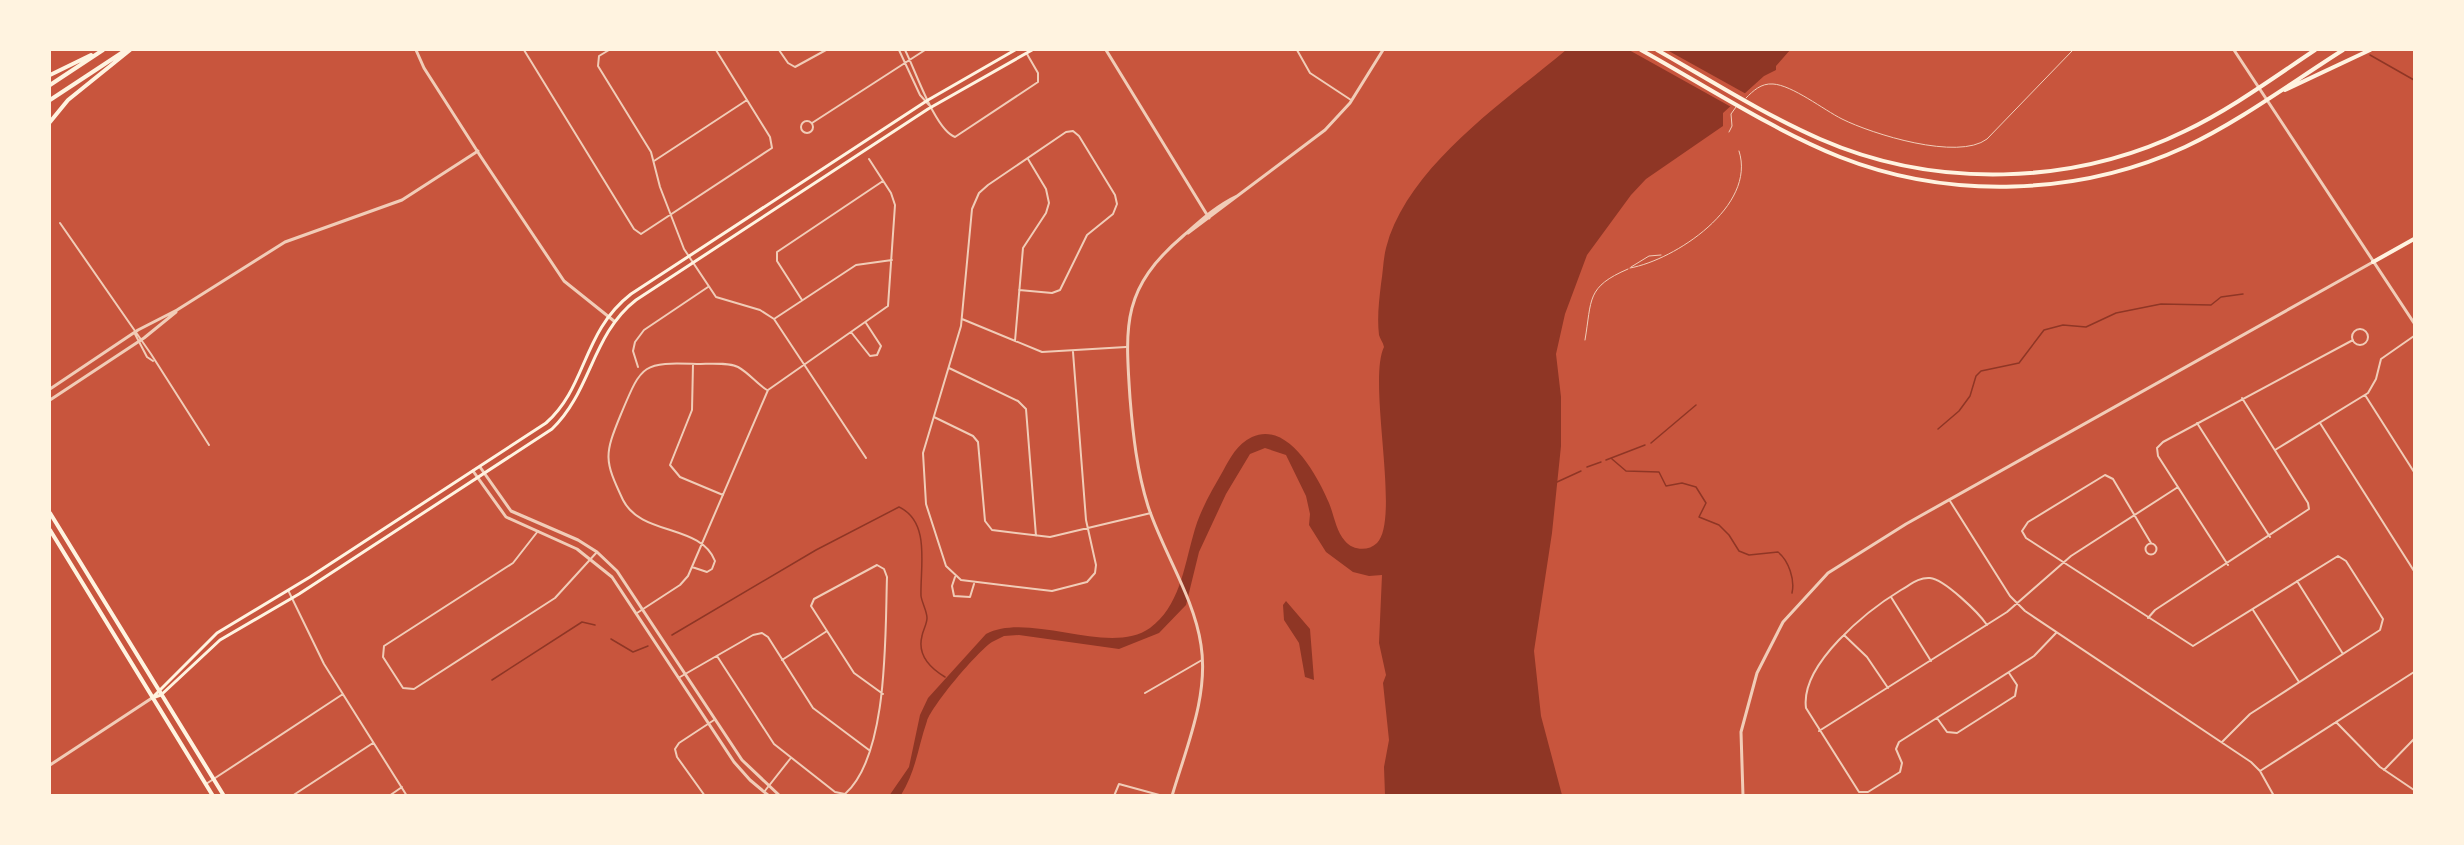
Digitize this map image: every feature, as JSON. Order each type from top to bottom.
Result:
[{"type":"main road","points":[[50,75],[103,50]]},
{"type":"main road","points":[[50,85],[103,50]]},
{"type":"main road","points":[[50,100],[128,50]]},
{"type":"main road","points":[[50,122],[68,100],[128,50]]},
{"type":"main road","points":[[152,698],[215,634],[288,590],[540,428],[558,411],[607,316],[631,294],[927,101],[1007,51],[1015,50]]},
{"type":"main road","points":[[152,698],[161,695],[219,642],[293,598],[547,434],[565,416],[576,399],[601,342],[614,321],[636,300],[931,107],[1032,50]]},
{"type":"main road","points":[[1641,50],[1817,146],[1869,166],[1940,182],[2015,186],[2073,181],[2149,161],[2196,142],[2343,50]]},
{"type":"main road","points":[[1657,50],[1818,138],[1882,159],[1957,173],[2026,174],[2099,162],[2166,140],[2218,114],[2314,50]]},
{"type":"main road","points":[[2268,98],[2370,50]]},
{"type":"main road","points":[[2373,262],[2415,239]]},
{"type":"main road","points":[[50,514],[224,795]]},
{"type":"main road","points":[[50,530],[213,795]]},
{"type":"street","points":[[416,50],[424,68],[567,284],[614,321]]},
{"type":"street","points":[[524,50],[627,219],[639,233],[646,232],[769,152],[772,141],[716,50]]},
{"type":"street","points":[[609,50],[598,59],[599,68],[654,161],[660,187],[692,263],[708,287],[721,300],[760,310],[774,319],[866,458]]},
{"type":"street","points":[[779,50],[794,67],[800,66],[826,50]]},
{"type":"street","points":[[899,50],[912,78],[949,134],[957,136],[1038,82],[1038,73],[1026,53]]},
{"type":"street","points":[[905,50],[927,101]]},
{"type":"street","points":[[812,123],[811,132],[802,132],[803,122],[812,123],[925,50]]},
{"type":"street","points":[[1106,50],[1209,218]]},
{"type":"street","points":[[1297,50],[1310,73],[1351,100]]},
{"type":"street","points":[[1184,235],[1318,136],[1351,100],[1383,50]]},
{"type":"street","points":[[2234,50],[2272,111],[2415,323]]},
{"type":"street","points":[[912,78],[917,75]]},
{"type":"street","points":[[654,161],[747,100]]},
{"type":"street","points":[[1019,290],[1052,293],[1060,290],[1087,235],[1113,214],[1117,207],[1115,195],[1075,132],[1066,132],[983,188],[973,204],[962,319],[924,450],[926,504],[946,566],[955,577],[975,583],[1052,591],[1087,582],[1095,573],[1096,563],[1087,528],[1073,352]]},
{"type":"street","points":[[50,400],[139,341],[177,310],[285,242],[395,203],[478,151]]},
{"type":"street","points":[[1015,341],[1024,246],[1049,206],[1047,191],[1028,158]]},
{"type":"street","points":[[637,613],[682,584],[692,567],[768,390],[888,306],[896,210],[893,196],[869,159]]},
{"type":"street","points":[[802,300],[777,261],[777,252],[883,181]]},
{"type":"street","points":[[1172,795],[1200,697],[1203,659],[1192,615],[1151,513],[1135,448],[1126,347],[1127,325],[1139,288],[1160,257],[1207,214],[1237,195]]},
{"type":"street","points":[[60,223],[209,445]]},
{"type":"street","points":[[774,319],[856,265],[892,260]]},
{"type":"street","points":[[1743,795],[1740,747],[1745,711],[1761,661],[1786,618],[1812,588],[1839,564],[2373,262]]},
{"type":"street","points":[[638,367],[633,351],[640,334],[708,287]]},
{"type":"street","points":[[50,389],[161,316],[177,310]]},
{"type":"street","points":[[962,319],[1042,352],[1073,352],[1126,347]]},
{"type":"street","points":[[851,332],[866,353],[870,356],[877,354],[881,346],[865,323]]},
{"type":"street","points":[[2360,328],[2367,332],[2368,337],[2364,344],[2359,345],[2353,340],[2355,330],[2360,328]]},
{"type":"street","points":[[2275,450],[2365,395],[2374,383],[2381,359],[2415,336]]},
{"type":"street","points":[[2228,564],[2158,456],[2157,448],[2163,442],[2242,398],[2353,340]]},
{"type":"street","points":[[692,567],[707,572],[714,566],[712,555],[702,544],[632,513],[623,500],[607,460],[609,443],[642,373],[661,362],[735,366],[768,390]]},
{"type":"street","points":[[693,364],[692,408],[671,458],[671,467],[680,477],[723,495]]},
{"type":"street","points":[[86,365],[91,372]]},
{"type":"street","points":[[949,368],[1018,401],[1026,409],[1036,536]]},
{"type":"street","points":[[2365,395],[2415,472]]},
{"type":"street","points":[[2148,618],[2155,610],[2307,513],[2310,507],[2242,398]]},
{"type":"street","points":[[934,417],[973,436],[978,442],[986,525],[997,532],[1052,537],[1151,513]]},
{"type":"street","points":[[2198,423],[2270,537]]},
{"type":"street","points":[[2319,423],[2415,571]]},
{"type":"street","points":[[480,467],[511,511],[572,537],[597,552],[621,576],[742,760],[780,795]]},
{"type":"street","points":[[473,471],[503,515],[591,558],[619,585],[741,770],[769,795]]},
{"type":"street","points":[[2151,543],[2113,479],[2105,475],[2025,524],[2022,531],[2024,536],[2193,646],[2335,557],[2343,558],[2347,562],[2384,624],[2380,630],[2250,714],[2222,742]]},
{"type":"street","points":[[1819,731],[2017,604],[2063,562],[2178,488]]},
{"type":"street","points":[[1949,500],[2017,604],[2056,633],[2222,742],[2259,771],[2274,795]]},
{"type":"street","points":[[538,531],[513,562],[384,646],[383,657],[403,688],[414,689],[551,601],[597,552]]},
{"type":"street","points":[[717,656],[772,740],[790,758],[835,792],[843,795],[855,780],[870,750],[883,694],[887,577],[884,569],[877,565],[812,602],[812,608],[855,673],[883,694]]},
{"type":"street","points":[[955,577],[952,586],[954,596],[970,597],[975,583]]},
{"type":"street","points":[[1987,624],[1937,579],[1920,580],[1863,615],[1843,634],[1823,661],[1806,697],[1806,710],[1856,789],[1864,793],[1900,772],[1902,765],[1896,752],[1898,744],[2035,655],[2056,633]]},
{"type":"street","points":[[2297,581],[2343,654]]},
{"type":"street","points":[[288,590],[324,664],[406,795]]},
{"type":"street","points":[[1890,597],[1931,661]]},
{"type":"street","points":[[2253,610],[2299,682]]},
{"type":"street","points":[[783,660],[827,631]]},
{"type":"street","points":[[680,677],[755,634],[765,634],[816,711],[870,750]]},
{"type":"street","points":[[1843,634],[1867,657],[1888,688]]},
{"type":"street","points":[[1145,693],[1203,659]]},
{"type":"street","points":[[1937,718],[1947,732],[1955,734],[2014,697],[2018,685],[2009,672]]},
{"type":"street","points":[[2259,771],[2415,672]]},
{"type":"street","points":[[206,784],[343,694]]},
{"type":"street","points":[[50,765],[152,698]]},
{"type":"street","points":[[705,795],[675,751],[679,743],[714,719]]},
{"type":"street","points":[[2336,722],[2384,770],[2415,790]]},
{"type":"street","points":[[2384,770],[2415,738]]},
{"type":"street","points":[[292,795],[373,743]]},
{"type":"street","points":[[764,792],[790,758]]},
{"type":"street","points":[[1114,795],[1117,786],[1163,795]]},
{"type":"street","points":[[389,795],[402,787]]},
{"type":"lane","points":[[1729,132],[1734,110],[1758,87],[1773,84],[1786,88],[1844,120],[1884,135],[1936,146],[1977,145],[1987,139],[2073,50]]},
{"type":"lane","points":[[1630,268],[1650,264],[1662,255],[1697,237],[1723,212],[1740,176],[1742,160],[1739,151]]},
{"type":"lane","points":[[1585,340],[1590,305],[1597,287],[1605,279],[1650,256],[1662,255]]},
{"type":"shaded area","points":[[1566,50],[1790,50],[1776,66],[1776,70],[1764,76],[1723,113],[1723,126],[1646,179],[1631,195],[1587,255],[1565,314],[1556,354],[1561,397],[1561,446],[1552,533],[1534,651],[1541,716],[1562,795],[1385,795],[1384,767],[1389,740],[1383,683],[1386,675],[1379,643],[1382,575],[1369,576],[1353,572],[1326,552],[1309,525],[1310,514],[1306,496],[1286,455],[1265,448],[1250,454],[1226,494],[1199,552],[1186,605],[1159,633],[1119,649],[1019,635],[1004,636],[992,642],[966,667],[931,713],[906,786],[901,795],[889,796],[909,767],[920,715],[928,698],[986,634],[1004,628],[1024,627],[1113,638],[1133,636],[1150,628],[1160,619],[1168,609],[1179,586],[1196,527],[1206,502],[1228,461],[1242,443],[1252,437],[1265,434],[1278,436],[1300,454],[1317,479],[1329,503],[1339,533],[1348,544],[1365,549],[1377,543],[1383,529],[1386,507],[1379,389],[1380,364],[1384,347],[1379,335],[1378,322],[1385,253],[1397,218],[1414,190],[1461,138]]},
{"type":"shaded area","points":[[1286,601],[1310,629],[1314,680],[1305,677],[1299,643],[1284,620],[1283,605]]},
{"type":"pier","points":[[1629,50],[1667,50],[1748,95],[1733,108]]},
{"type":"waterway","points":[[2370,55],[2414,80]]},
{"type":"waterway","points":[[1938,429],[1959,411],[1970,396],[1976,376],[1981,371],[2019,363],[2044,330],[2063,325],[2086,327],[2116,313],[2161,304],[2211,305],[2221,297],[2243,294]]},
{"type":"waterway","points":[[1651,443],[1696,405]]},
{"type":"waterway","points":[[1606,460],[1645,445]]},
{"type":"waterway","points":[[1612,459],[1626,471],[1659,472],[1666,486],[1682,483],[1696,487],[1706,503],[1699,517],[1719,525],[1729,535],[1739,551],[1749,555],[1778,552],[1790,571],[1793,582],[1792,593]]},
{"type":"waterway","points":[[1587,467],[1601,462]]},
{"type":"waterway","points":[[1557,482],[1581,471]]},
{"type":"waterway","points":[[672,635],[816,550],[899,507],[916,523],[922,546],[921,596],[927,618],[921,649],[930,665],[945,677]]},
{"type":"waterway","points":[[492,680],[582,622],[595,625]]},
{"type":"waterway","points":[[611,639],[633,652],[648,646]]}]
